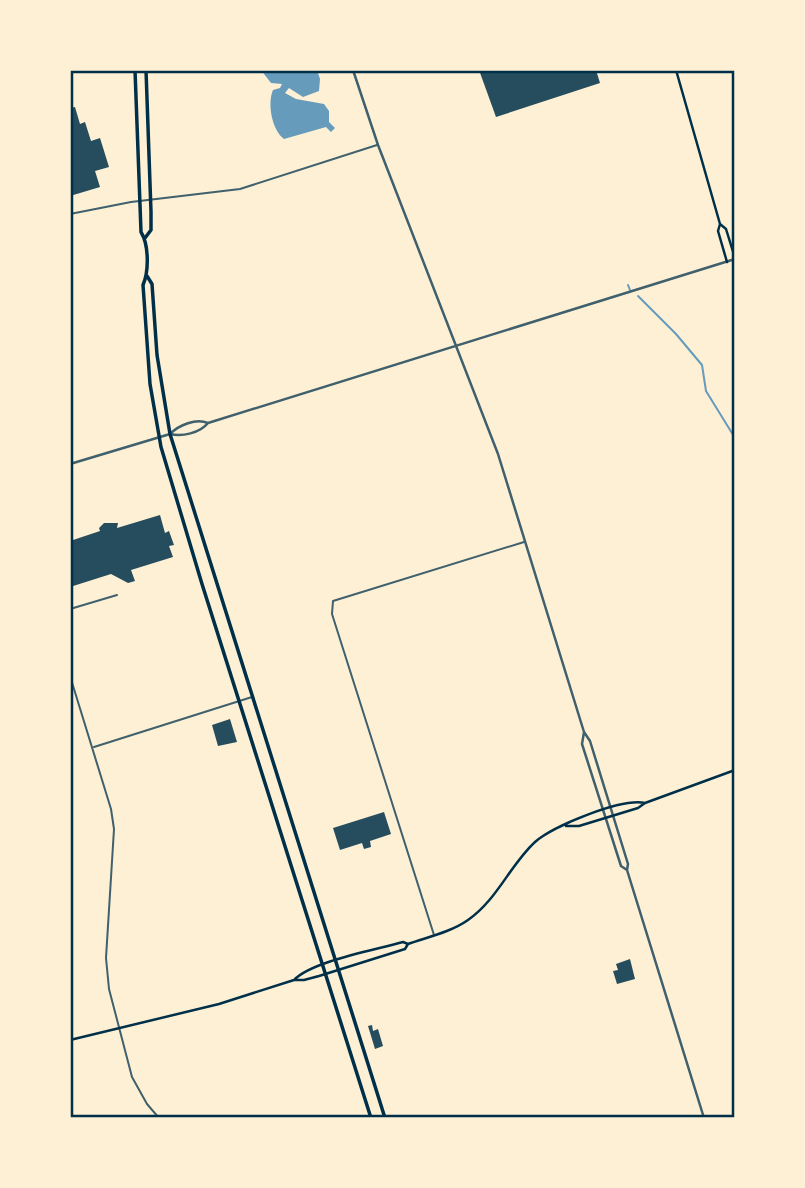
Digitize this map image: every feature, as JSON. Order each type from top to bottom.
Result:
[{"type":"main road","points":[[135,70],[141,232],[145,238],[147,276],[152,285],[158,355],[170,434],[385,1118]]},
{"type":"main road","points":[[145,238],[151,230],[146,70]]},
{"type":"main road","points":[[676,70],[720,224],[718,231],[727,262]]},
{"type":"main road","points":[[720,224],[726,229],[735,258]]},
{"type":"main road","points":[[147,276],[143,285],[150,384],[159,437],[202,584],[371,1118]]},
{"type":"main road","points":[[566,826],[579,826],[638,808],[645,803],[735,770]]},
{"type":"main road","points":[[70,1040],[219,1003],[294,979],[302,972],[334,961],[434,936],[469,920],[486,905],[535,843],[550,832],[577,818],[610,807],[635,801],[645,803]]},
{"type":"main road","points":[[294,979],[304,980],[325,974],[405,949],[408,944]]},
{"type":"street","points":[[353,70],[378,145],[498,454],[584,733],[590,741],[613,815],[628,864],[626,870]]},
{"type":"street","points":[[70,214],[140,201],[240,190],[378,145]]},
{"type":"street","points":[[70,464],[170,434],[178,436],[190,433],[202,429],[208,423],[735,258]]},
{"type":"street","points":[[170,434],[176,428],[201,420],[208,423]]},
{"type":"street","points":[[434,936],[332,614],[333,601],[524,542]]},
{"type":"street","points":[[70,609],[117,595]]},
{"type":"street","points":[[70,676],[111,808],[114,829],[106,966],[109,989],[135,1084],[159,1118]]},
{"type":"street","points":[[93,747],[252,697]]},
{"type":"street","points":[[584,733],[582,744],[604,818],[621,866],[626,870],[704,1118]]},
{"type":"water","points":[[261,70],[317,70],[320,79],[319,91],[303,97],[289,88],[285,93],[296,99],[324,104],[329,111],[329,122],[335,128],[331,132],[326,127],[284,139],[276,130],[271,109],[273,90],[280,88],[282,84],[271,83]]},
{"type":"building","points":[[479,70],[596,70],[600,83],[496,117]]},
{"type":"building","points":[[75,107],[80,124],[85,122],[91,141],[100,138],[109,167],[95,171],[100,187],[70,196],[70,108]]},
{"type":"building","points":[[160,515],[165,533],[169,531],[174,545],[169,546],[173,557],[131,570],[135,581],[128,583],[111,574],[70,587],[70,541],[100,531],[99,528],[104,523],[118,523],[117,528]]},
{"type":"building","points":[[230,719],[237,742],[218,746],[212,725]]},
{"type":"building","points":[[384,812],[391,834],[370,841],[371,847],[364,849],[362,843],[340,850],[333,828]]},
{"type":"building","points":[[630,959],[635,979],[617,984],[613,971],[618,970],[616,964]]},
{"type":"building","points":[[372,1025],[373,1031],[378,1029],[383,1046],[375,1049],[368,1026]]},
{"type":"waterway","points":[[628,285],[630,290]]},
{"type":"waterway","points":[[638,296],[702,365],[706,391],[735,438]]}]
